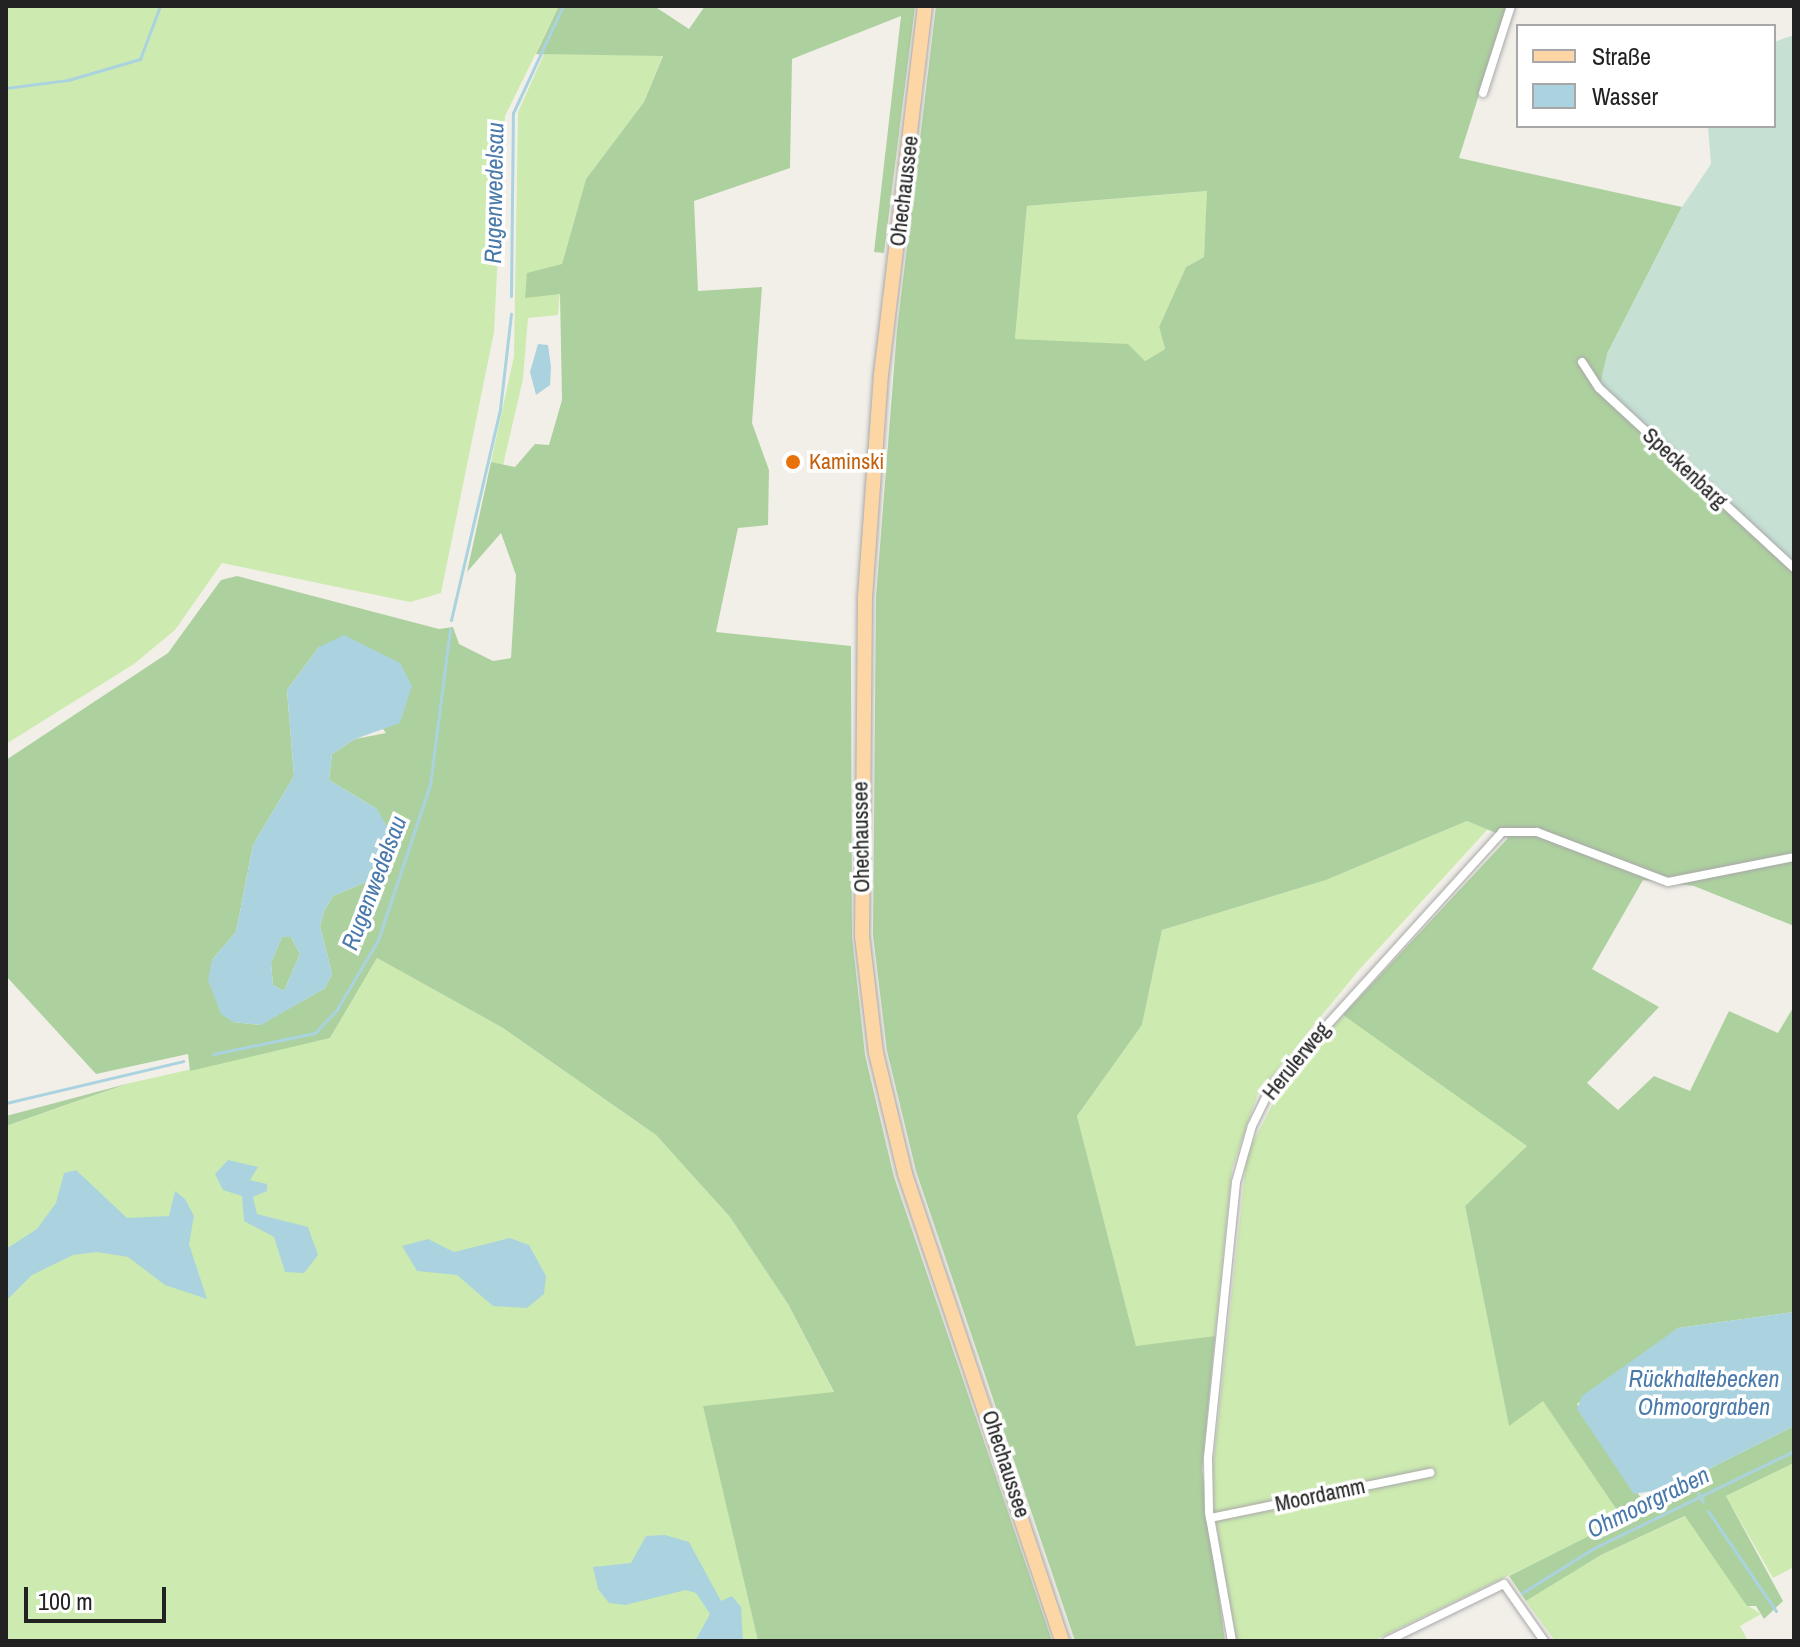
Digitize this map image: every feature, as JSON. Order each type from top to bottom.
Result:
[{"type":"main road","name":"Ohechaussee","points":[[925,6],[881,374],[865,596],[862,936],[876,1053],[905,1174],[1062,1641]]},
{"type":"street","points":[[1483,93],[1511,6]]},
{"type":"street","name":"Speckenbarg","points":[[1582,362],[1599,388],[1794,568]]},
{"type":"street","name":"Herulerweg","points":[[1232,1641],[1210,1518],[1208,1458],[1236,1182],[1261,1105],[1286,1067],[1502,832],[1537,832],[1668,882],[1794,857]]},
{"type":"street","name":"Moordamm","points":[[1210,1518],[1430,1473]]},
{"type":"street","points":[[1387,1641],[1504,1584],[1544,1641]]},
{"type":"green space","points":[[6,6],[559,6],[505,116],[494,332],[441,593],[410,602],[222,563],[175,630],[134,664],[6,744]]},
{"type":"green space","points":[[559,6],[654,6],[689,29],[705,6],[915,6],[884,253],[874,252],[901,16],[792,59],[790,168],[694,201],[698,291],[762,287],[752,423],[769,470],[768,525],[738,528],[716,632],[851,646],[852,937],[865,1055],[894,1177],[1052,1641],[758,1641],[703,1406],[834,1392],[788,1304],[730,1217],[656,1135],[503,1028],[377,958],[330,1038],[190,1071],[188,1054],[96,1074],[6,976],[6,760],[168,653],[221,580],[237,576],[439,629],[453,627],[459,644],[493,661],[511,658],[516,575],[501,533],[467,572],[491,462],[515,467],[535,444],[549,445],[562,400],[560,294],[525,298],[527,273],[562,264],[586,179],[644,102],[663,56],[536,54]],"holes":[[[319,647],[386,733],[355,739],[332,754],[329,780],[377,809],[366,882],[333,896],[324,911],[320,926],[332,974],[325,988],[260,1025],[233,1022],[212,960],[236,932],[253,845],[294,776],[287,690]]]},
{"type":"green space","points":[[936,6],[1507,6],[1459,158],[1682,207],[1607,354],[1794,568],[1794,926],[1694,886],[1643,880],[1592,969],[1659,1007],[1587,1083],[1618,1110],[1654,1076],[1690,1091],[1729,1011],[1778,1033],[1794,1006],[1794,1312],[1678,1328],[1577,1404],[1641,1498],[1693,1483],[1701,1473],[1794,1426],[1794,1463],[1726,1496],[1783,1601],[1764,1619],[1756,1606],[1747,1606],[1685,1516],[1601,1555],[1526,1601],[1509,1576],[1623,1519],[1543,1401],[1509,1426],[1465,1206],[1527,1146],[1343,1015],[1508,838],[1467,821],[1326,880],[1162,930],[1142,1025],[1077,1116],[1136,1346],[1215,1336],[1202,1470],[1225,1641],[1075,1641],[916,1171],[887,1051],[873,935],[876,597],[897,330]],"holes":[[[1207,191],[1204,257],[1186,267],[1159,327],[1165,349],[1145,361],[1128,344],[1015,339],[1027,206]]]},
{"type":"green space","points":[[1794,35],[1794,556],[1788,564],[1599,388],[1607,354],[1682,207],[1711,164],[1708,128],[1776,128],[1776,41]]},
{"type":"green space","points":[[544,54],[663,55],[644,102],[586,179],[562,264],[558,315],[528,318],[523,379],[503,465],[491,462],[514,356],[518,112]]},
{"type":"green space","points":[[1208,191],[1204,257],[1186,267],[1159,327],[1165,349],[1145,361],[1015,339],[1027,206]]},
{"type":"green space","points":[[1467,821],[1488,829],[1359,970],[1258,1093],[1232,1169],[1215,1336],[1136,1347],[1077,1116],[1142,1025],[1162,930],[1326,880]]},
{"type":"green space","points":[[282,937],[291,937],[300,954],[284,991],[273,985],[271,963]]},
{"type":"green space","points":[[377,958],[503,1028],[656,1135],[730,1217],[788,1304],[834,1393],[704,1406],[758,1641],[6,1641],[6,1126],[130,1083],[330,1038]]},
{"type":"green space","points":[[1343,1015],[1528,1146],[1465,1206],[1509,1425],[1543,1400],[1624,1520],[1373,1641],[1236,1641],[1214,1512],[1213,1466],[1247,1153],[1286,1079]]},
{"type":"green space","points":[[130,1083],[60,1107],[6,1126],[6,1116]]},
{"type":"green space","points":[[1794,1463],[1794,1567],[1773,1578],[1726,1496]]},
{"type":"green space","points":[[1686,1516],[1747,1605],[1761,1614],[1740,1626],[1748,1641],[1555,1641],[1526,1601],[1601,1555]]},
{"type":"water","points":[[538,344],[548,345],[551,367],[550,385],[536,395],[530,372]]},
{"type":"water","points":[[344,635],[400,663],[412,686],[400,723],[355,739],[332,754],[329,780],[377,809],[388,828],[366,882],[333,896],[324,911],[320,926],[332,974],[325,988],[261,1025],[233,1022],[221,1014],[208,980],[212,960],[236,932],[253,845],[294,776],[287,690],[319,647]],"holes":[[[282,937],[291,937],[300,954],[284,991],[273,985],[271,964]]]},
{"type":"water","points":[[228,1160],[258,1167],[250,1180],[267,1184],[267,1191],[253,1197],[257,1214],[308,1227],[318,1255],[304,1273],[285,1272],[274,1237],[244,1221],[242,1196],[223,1190],[215,1174]]},
{"type":"water","points":[[76,1170],[127,1218],[169,1216],[175,1191],[185,1199],[194,1216],[189,1244],[207,1299],[165,1285],[128,1257],[97,1252],[73,1255],[32,1275],[6,1301],[6,1249],[37,1229],[56,1203],[64,1173]]},
{"type":"water","points":[[510,1238],[529,1245],[546,1276],[544,1294],[527,1308],[493,1306],[457,1275],[417,1271],[402,1246],[428,1239],[454,1252]]},
{"type":"water","name":"Rückhaltebecken Ohmoorgraben","points":[[1794,1312],[1794,1426],[1701,1473],[1693,1484],[1634,1494],[1577,1409],[1582,1396],[1678,1328]]},
{"type":"water","points":[[665,1535],[689,1542],[721,1601],[732,1596],[741,1607],[743,1641],[695,1641],[710,1614],[696,1593],[686,1590],[625,1605],[609,1603],[598,1589],[593,1567],[631,1563],[646,1536]]},
{"type":"waterway","points":[[6,88],[68,80],[140,59],[160,6]]},
{"type":"waterway","name":"Rugenwedelsau","points":[[511,296],[513,113],[563,6]]},
{"type":"waterway","name":"Rugenwedelsau","points":[[451,620],[500,409],[511,314]]},
{"type":"waterway","name":"Rugenwedelsau","points":[[213,1054],[315,1033],[337,1009],[378,940],[430,785],[450,629]]},
{"type":"waterway","name":"Rugenwedelsau","points":[[6,1103],[183,1061]]},
{"type":"waterway","name":"Ohmoorgraben","points":[[1522,1593],[1594,1548],[1794,1451]]},
{"type":"waterway","name":"Ohmoorgraben","points":[[1698,1493],[1703,1502]]},
{"type":"waterway","points":[[1708,1511],[1776,1611]]},
{"type":"place","name":"Kaminski","points":[[793,462]]}]
